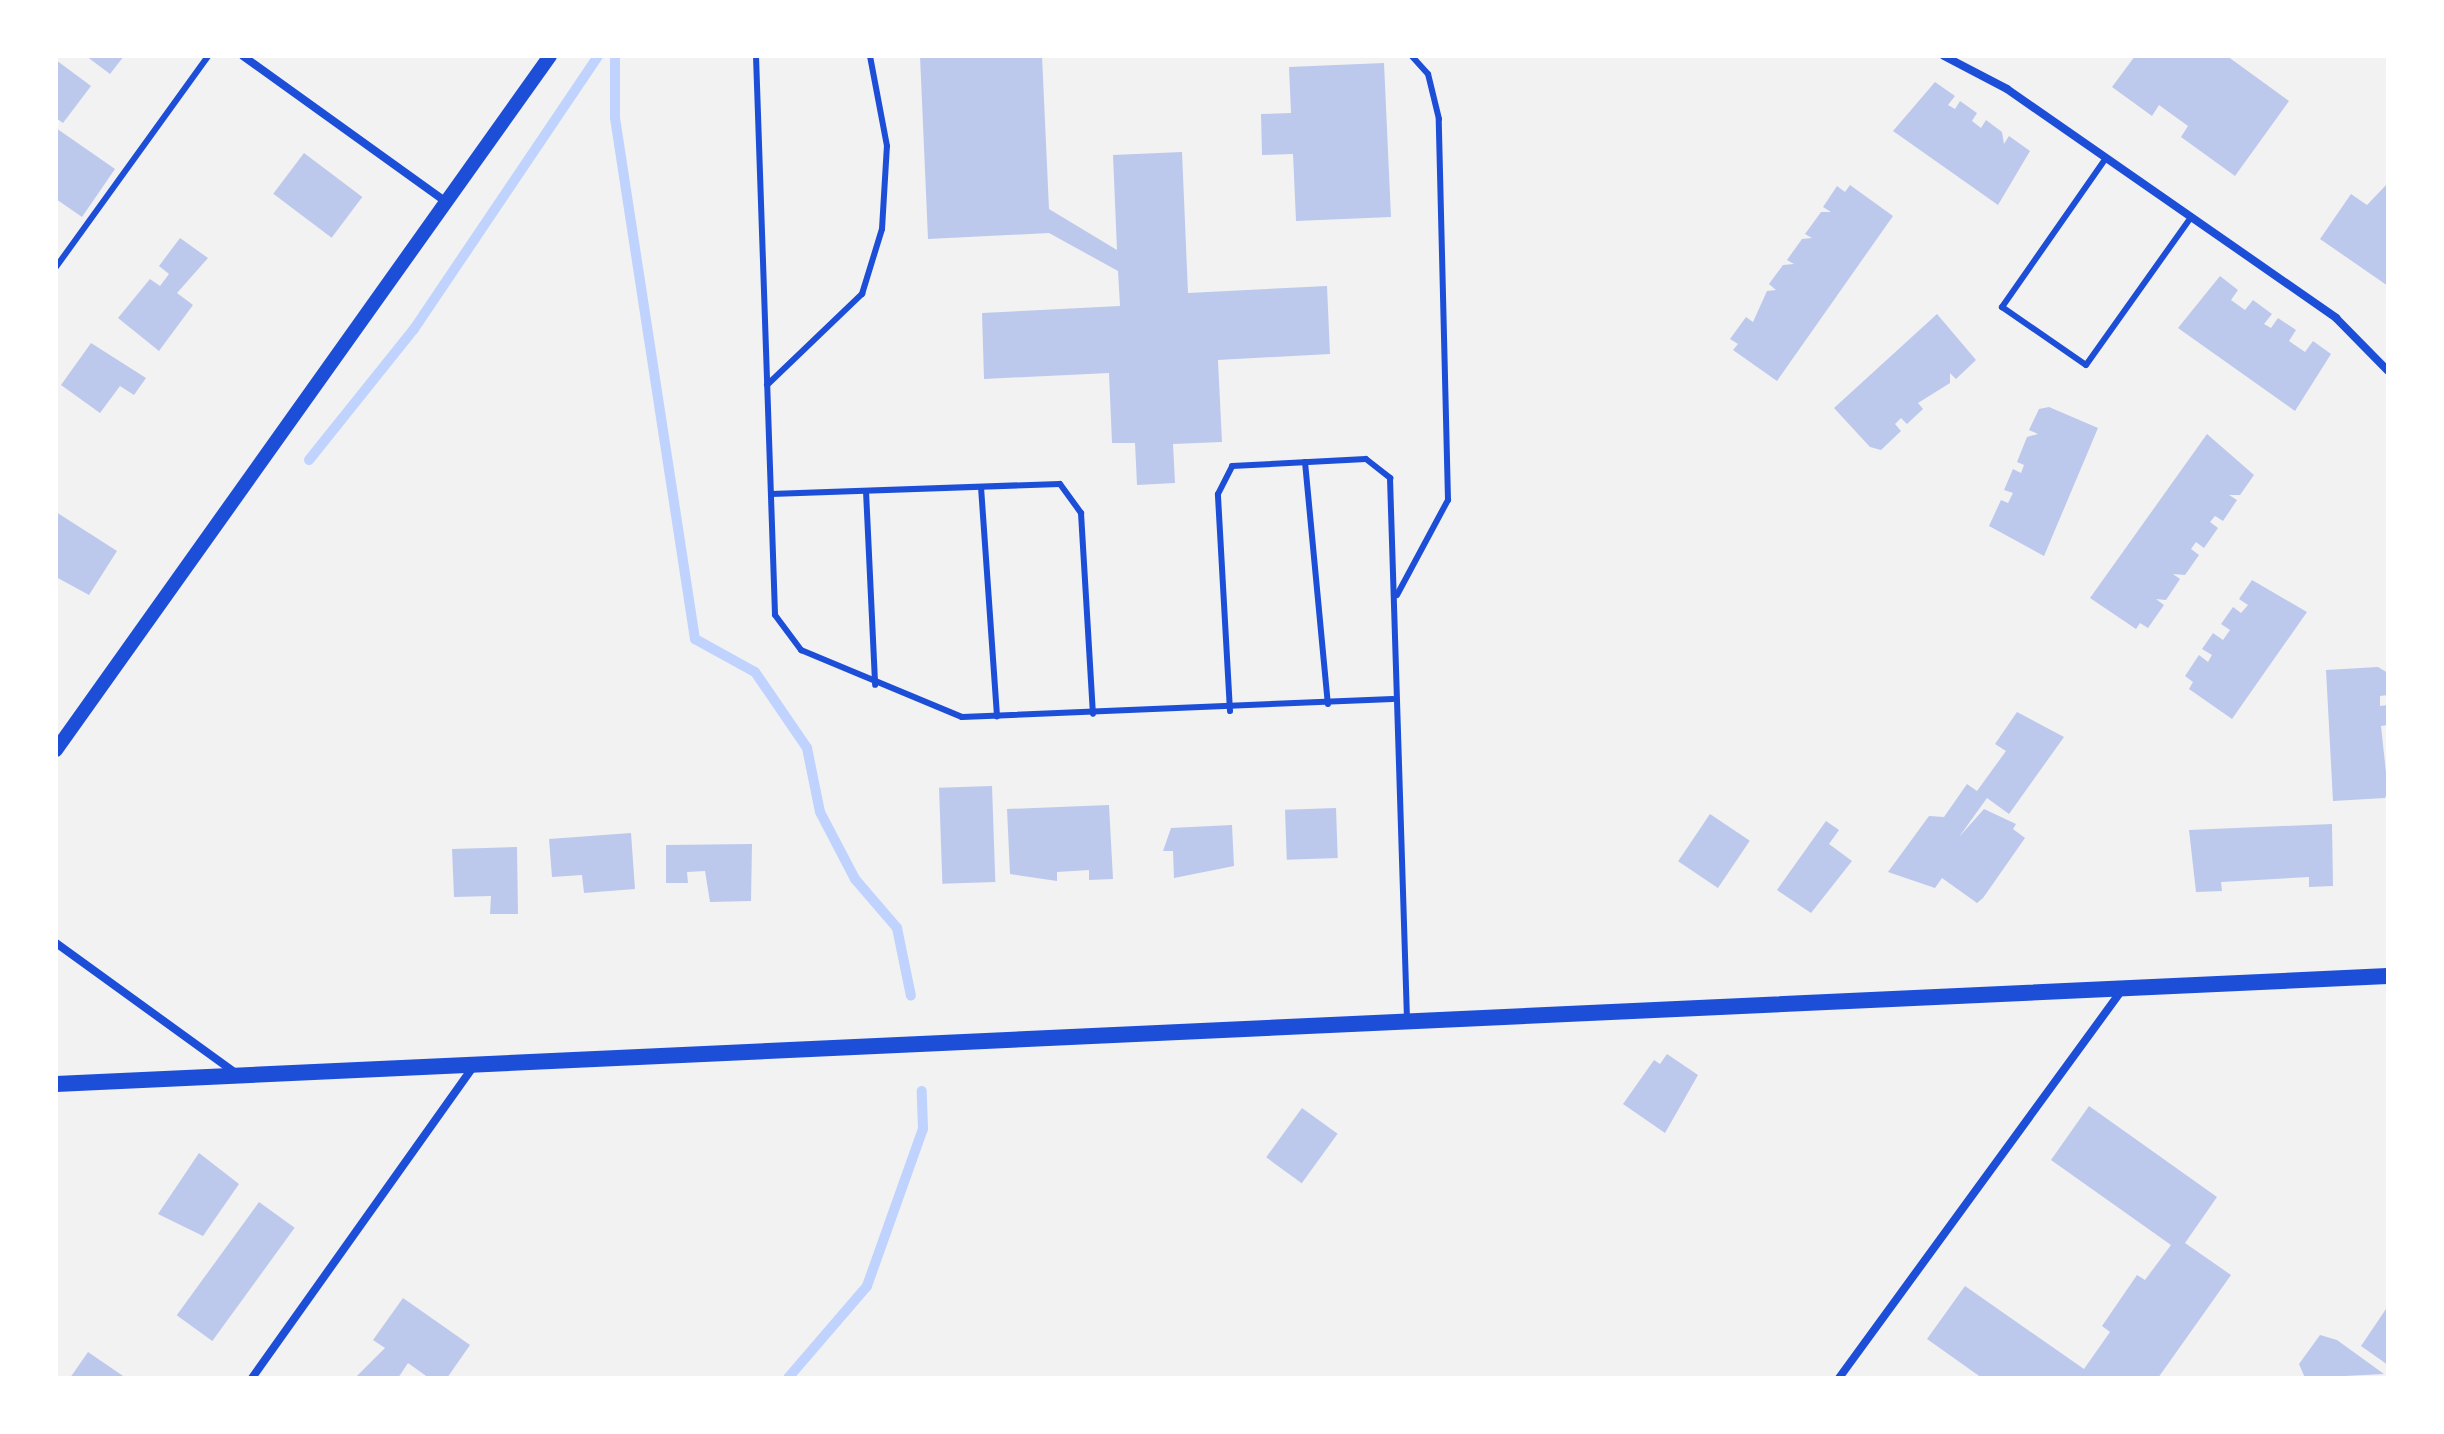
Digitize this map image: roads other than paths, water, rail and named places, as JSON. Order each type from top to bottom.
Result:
[{"type":"main road","points":[[56,1084],[2388,976]]},
{"type":"street","points":[[243,56],[445,201]]},
{"type":"street","points":[[56,750],[550,56]]},
{"type":"street","points":[[1944,56],[1983,73],[2348,327],[2388,371]]},
{"type":"street","points":[[56,943],[237,1075]]},
{"type":"street","points":[[1839,1378],[2123,989]]},
{"type":"street","points":[[252,1378],[473,1066]]},
{"type":"lane","points":[[56,267],[208,56]]},
{"type":"lane","points":[[756,56],[775,615],[801,650],[875,685],[962,717],[1230,711],[1393,699]]},
{"type":"lane","points":[[767,385],[862,294],[882,229],[887,146],[870,56]]},
{"type":"lane","points":[[1396,598],[1448,500],[1439,119],[1428,74],[1412,56]]},
{"type":"lane","points":[[2106,158],[2002,307],[2038,332],[2086,365],[2191,217]]},
{"type":"lane","points":[[1230,711],[1218,494],[1232,466],[1366,459],[1390,478],[1396,598],[1393,699],[1407,1020]]},
{"type":"lane","points":[[1305,462],[1328,704]]},
{"type":"lane","points":[[771,494],[1060,484],[1081,513],[1093,714]]},
{"type":"lane","points":[[981,487],[997,716]]},
{"type":"lane","points":[[866,491],[875,685]]},
{"type":"waterway","points":[[309,460],[414,329],[598,56]]},
{"type":"waterway","points":[[615,56],[615,118],[695,639],[755,672],[807,748],[820,812],[855,879],[897,928],[911,996]]},
{"type":"waterway","points":[[788,1378],[867,1286],[923,1129],[922,1091]]}]
